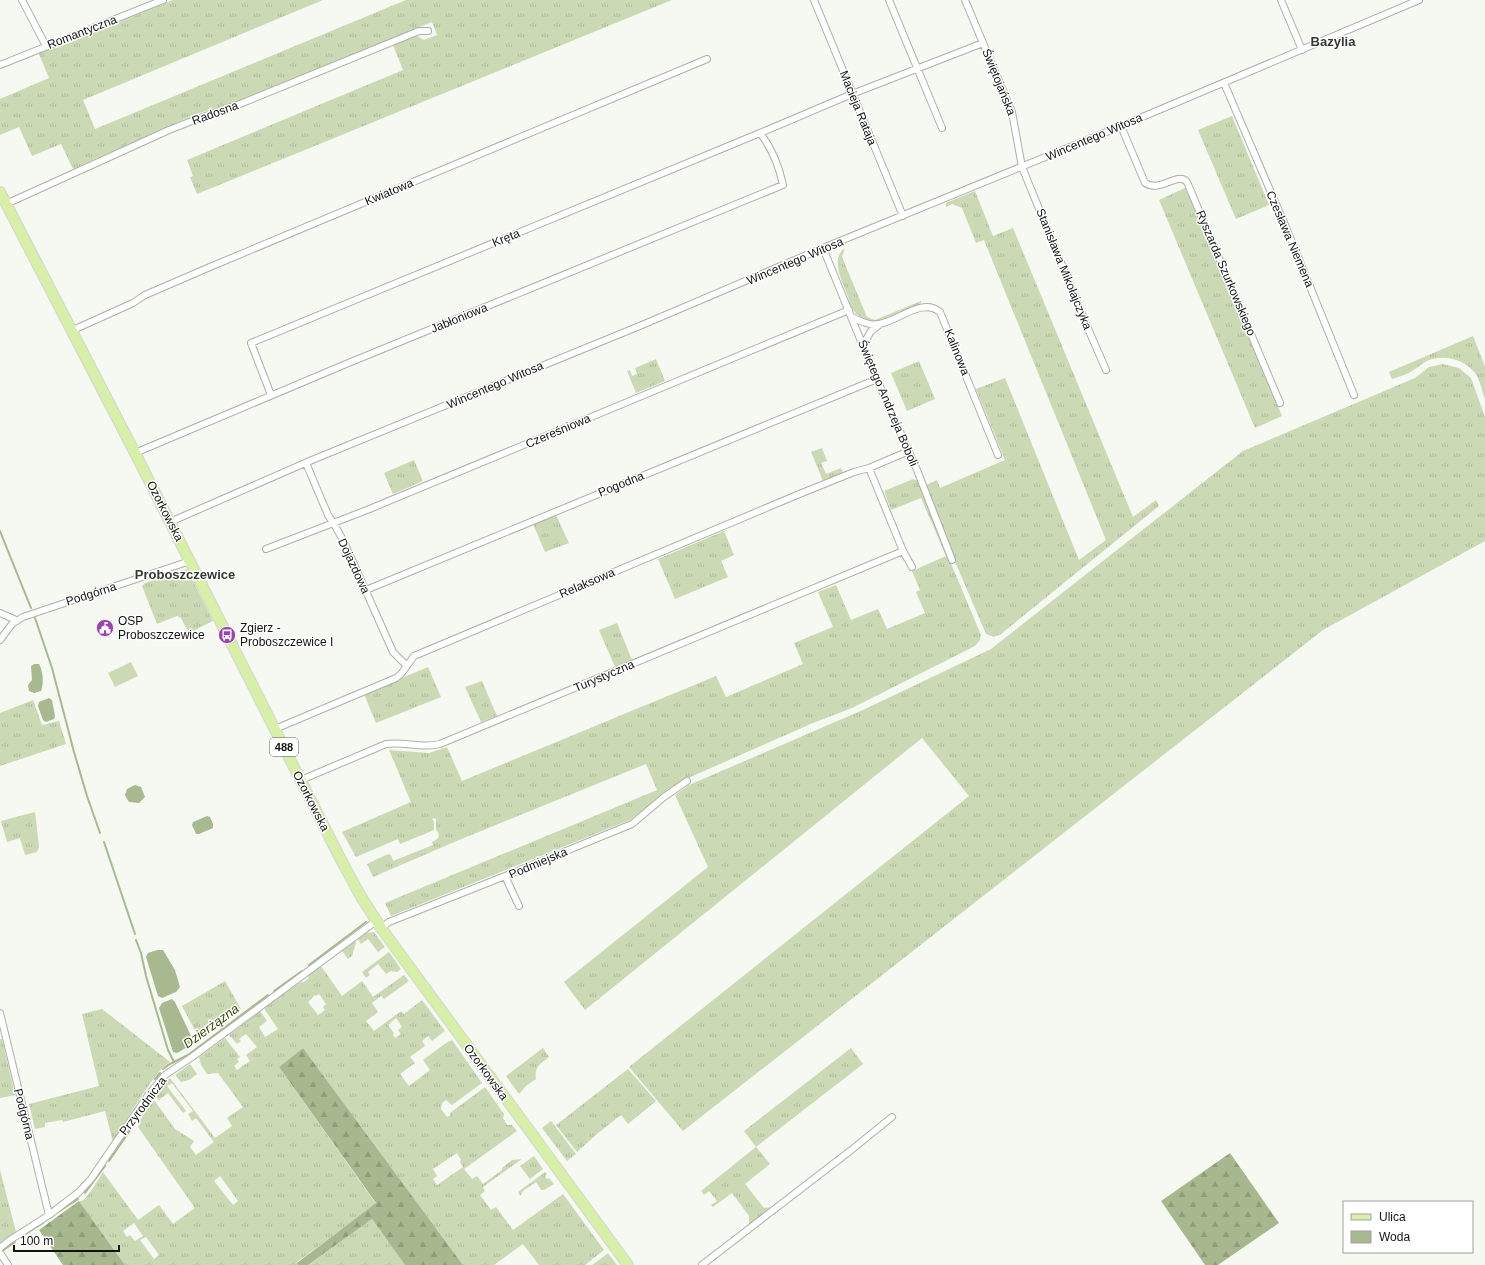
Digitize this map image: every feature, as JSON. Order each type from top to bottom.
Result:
[{"type":"main road","name":"Ozorkowska","points":[[0,192],[136,453],[344,866],[379,925],[628,1265]]},
{"type":"street","points":[[22,0],[46,46]]},
{"type":"street","name":"Romantyczna","points":[[0,65],[164,0]]},
{"type":"street","name":"Macieja Rataja","points":[[814,0],[903,216]]},
{"type":"street","points":[[889,0],[942,128]]},
{"type":"street","name":"Świętojańska","points":[[965,0],[1012,112],[1022,167]]},
{"type":"street","points":[[1281,0],[1302,50]]},
{"type":"street","name":"Wincentego Witosa","points":[[170,522],[306,463],[1121,126],[1419,0]]},
{"type":"street","name":"Radosna","points":[[6,204],[197,119],[240,104],[419,31],[428,31]]},
{"type":"street","points":[[760,132],[983,43]]},
{"type":"street","name":"Kwiatowa","points":[[73,330],[133,303],[145,295],[210,267],[707,59]]},
{"type":"street","name":"Czesława Niemena","points":[[1224,83],[1282,218],[1354,395]]},
{"type":"street","name":"Ryszarda Szurkowskiego","points":[[1121,126],[1143,180],[1149,186],[1160,186],[1180,178],[1187,182],[1280,403]]},
{"type":"street","name":"Jabłoniowa","points":[[136,453],[272,395],[783,184],[779,170],[769,147],[760,132]]},
{"type":"street","name":"Kręta","points":[[272,395],[251,343],[760,132]]},
{"type":"street","name":"Stanisława Mikołajczyka","points":[[1022,167],[1106,370]]},
{"type":"street","name":"Świętego Andrzeja Boboli","points":[[823,248],[862,345],[909,451],[952,560]]},
{"type":"street","name":"Kalinowa","points":[[862,345],[866,338],[878,325],[925,306],[934,307],[940,312],[998,455]]},
{"type":"street","name":"Czereśniowa","points":[[266,549],[305,533],[334,524],[849,310]]},
{"type":"street","points":[[852,317],[866,323],[878,325]]},
{"type":"street","name":"Pogodna","points":[[366,590],[877,379]]},
{"type":"street","name":"Relaksowa","points":[[275,729],[396,678],[414,656],[420,653],[854,472],[869,468],[909,451]]},
{"type":"street","name":"Dojazdowa","points":[[306,463],[328,515],[334,524],[366,590],[393,652],[407,666]]},
{"type":"street","points":[[869,468],[903,551],[912,567]]},
{"type":"street","name":"Turystyczna","points":[[301,780],[386,744],[396,743],[429,747],[440,744],[903,551]]},
{"type":"street","name":"Podgórna","points":[[16,620],[190,561]]},
{"type":"street","points":[[0,613],[16,620],[0,640]]},
{"type":"street","name":"Podmiejska","points":[[379,925],[390,922],[632,824],[664,797],[687,781]]},
{"type":"street","points":[[505,876],[519,906]]},
{"type":"street","name":"Przyrodnicza","points":[[0,1248],[49,1215],[79,1192],[90,1179],[149,1094],[165,1075],[192,1058],[379,925]]},
{"type":"street","name":"Podgórna","points":[[0,1013],[49,1215]]},
{"type":"street","points":[[702,1265],[850,1151],[892,1116]]},
{"type":"street","points":[[0,1253],[8,1265]]},
{"type":"green space","points":[[173,0],[323,0],[83,100],[95,129],[406,0],[672,0],[197,194],[190,177],[193,176],[187,160],[403,70],[393,45],[417,36],[424,40],[437,35],[432,22],[240,101],[196,114],[73,169],[61,144],[32,156],[19,127],[0,135],[0,99],[49,78],[38,52],[59,47]]},
{"type":"green space","points":[[1232,116],[1269,205],[1236,219],[1198,130]]},
{"type":"green space","points":[[1187,187],[1282,416],[1255,428],[1159,200]]},
{"type":"green space","points":[[975,191],[993,236],[1013,228],[1133,517],[1156,500],[1159,506],[1001,634],[994,637],[986,634],[956,564],[926,485],[937,480],[940,488],[1005,460],[976,389],[1005,378],[1079,560],[1106,540],[984,240],[976,243],[962,208],[952,204],[946,207],[946,203]]},
{"type":"green space","points":[[845,248],[842,257],[867,317],[875,320],[921,301],[921,303],[886,320],[876,322],[870,321],[858,315],[852,307],[838,270],[838,258]]},
{"type":"green space","points":[[1473,336],[1485,366],[1485,399],[1480,382],[1475,373],[1465,364],[1453,359],[1433,359],[1425,362],[1407,374],[1392,379],[1389,372]]},
{"type":"green space","points":[[656,359],[665,381],[636,393],[627,371],[630,370],[632,376],[637,374],[635,368]]},
{"type":"green space","points":[[919,361],[935,399],[907,411],[891,373]]},
{"type":"green space","points":[[1443,364],[1459,368],[1471,378],[1485,417],[1485,541],[1323,630],[683,1131],[629,1067],[969,796],[922,738],[585,1010],[564,982],[708,867],[675,795],[689,785],[863,710],[991,649],[1243,451],[1415,378],[1429,367]]},
{"type":"green space","points":[[822,448],[827,461],[821,463],[826,474],[841,468],[843,473],[823,481],[811,452]]},
{"type":"green space","points":[[414,460],[423,481],[393,494],[384,473]]},
{"type":"green space","points":[[913,479],[918,481],[981,635],[980,640],[975,646],[852,708],[813,723],[686,779],[662,795],[630,820],[391,916],[385,903],[657,790],[646,764],[459,840],[373,877],[367,864],[388,854],[391,855],[393,861],[433,845],[432,842],[438,838],[439,835],[436,830],[436,819],[434,818],[432,819],[434,822],[434,830],[400,844],[398,839],[356,857],[342,832],[411,802],[389,750],[429,753],[447,747],[462,781],[716,676],[726,697],[803,664],[794,643],[833,627],[818,592],[836,585],[851,620],[878,609],[887,629],[925,613],[916,592],[920,590],[912,571],[946,556],[921,498],[891,510],[884,491]]},
{"type":"green space","points":[[556,515],[569,543],[545,552],[533,524]]},
{"type":"green space","points":[[724,531],[734,555],[721,561],[728,577],[675,599],[658,559]]},
{"type":"green space","points":[[187,569],[213,621],[191,632],[187,630],[181,618],[177,616],[157,624],[142,586],[145,583]]},
{"type":"green space","points":[[617,623],[632,660],[615,667],[599,630]]},
{"type":"green space","points":[[131,662],[138,676],[115,687],[108,673]]},
{"type":"green space","points":[[428,667],[441,697],[376,723],[364,694]]},
{"type":"green space","points":[[482,681],[497,716],[481,722],[465,687]]},
{"type":"green space","points":[[33,700],[42,725],[59,721],[66,744],[0,766],[0,713]]},
{"type":"green space","points":[[35,812],[39,847],[37,852],[25,855],[20,838],[7,842],[1,821]]},
{"type":"green space","points":[[374,932],[385,947],[378,952],[368,939],[361,944],[358,939],[365,933]]},
{"type":"green space","points":[[355,941],[356,943],[352,956],[348,959],[342,951]]},
{"type":"green space","points":[[389,952],[401,969],[397,972],[391,971],[386,974],[378,964],[368,972],[370,975],[366,978],[362,972]]},
{"type":"green space","points":[[321,966],[342,996],[362,981],[373,997],[404,975],[409,981],[384,999],[381,996],[372,1003],[378,1012],[366,1021],[374,1031],[401,1011],[404,1014],[422,1000],[445,1031],[432,1041],[428,1036],[422,1041],[425,1046],[410,1057],[415,1063],[400,1074],[409,1086],[430,1070],[423,1060],[452,1040],[482,1083],[452,1105],[446,1100],[442,1103],[441,1109],[447,1117],[450,1116],[450,1113],[485,1087],[504,1114],[503,1118],[507,1125],[512,1125],[517,1131],[464,1169],[472,1179],[477,1176],[483,1184],[502,1170],[502,1168],[512,1160],[522,1159],[483,1187],[485,1191],[480,1195],[491,1210],[496,1207],[513,1230],[563,1194],[604,1250],[585,1265],[539,1265],[523,1244],[494,1265],[463,1265],[303,1048],[279,1067],[376,1204],[297,1262],[298,1265],[125,1265],[79,1201],[82,1201],[88,1195],[103,1172],[138,1220],[159,1205],[173,1224],[195,1208],[138,1127],[141,1122],[140,1120],[154,1100],[175,1129],[194,1141],[190,1147],[196,1155],[214,1142],[196,1118],[192,1121],[188,1114],[193,1111],[172,1083],[167,1086],[186,1111],[183,1113],[168,1093],[159,1100],[156,1097],[164,1083],[170,1078],[215,1138],[232,1126],[227,1118],[243,1107],[218,1073],[207,1074],[201,1065],[199,1057],[225,1038],[240,1057],[237,1059],[239,1062],[234,1066],[237,1070],[250,1061],[246,1055],[257,1047],[246,1034],[239,1039],[241,1041],[237,1044],[229,1035],[259,1012],[261,1012],[267,1021],[259,1027],[265,1037],[278,1029],[265,1010],[265,1007],[301,982],[304,982],[308,979],[309,975]],"holes":[[[319,994],[326,1004],[323,1007],[325,1010],[318,1015],[308,1002],[315,995],[316,996]],[[396,1018],[402,1027],[398,1030],[401,1034],[395,1038],[393,1035],[394,1033],[388,1025]],[[457,1153],[463,1167],[437,1185],[433,1179],[437,1176],[433,1169]],[[220,1176],[238,1201],[233,1205],[214,1181]],[[134,1223],[143,1236],[135,1241],[130,1235],[127,1237],[123,1231]],[[146,1237],[159,1255],[154,1259],[140,1240]]]},
{"type":"green space","points":[[225,981],[241,1009],[198,1036],[182,1006]]},
{"type":"green space","points":[[102,1009],[170,1062],[148,1086],[113,1142],[105,1111],[63,1122],[62,1120],[45,1123],[45,1127],[35,1129],[29,1104],[99,1086],[82,1014]]},
{"type":"green space","points":[[0,1039],[2,1039],[15,1095],[0,1098]]},
{"type":"green space","points":[[303,1048],[463,1265],[405,1265],[372,1219],[308,1265],[298,1265],[297,1263],[376,1203],[279,1067]]},
{"type":"green space","points":[[543,1048],[549,1057],[540,1064],[537,1069],[536,1079],[526,1086],[519,1094],[506,1076]]},
{"type":"green space","points":[[851,1048],[863,1064],[756,1147],[744,1131]]},
{"type":"green space","points":[[190,1064],[197,1074],[189,1080],[181,1082],[175,1075]]},
{"type":"green space","points":[[628,1069],[656,1101],[628,1124],[621,1115],[577,1152],[556,1125]]},
{"type":"green space","points":[[551,1121],[576,1154],[567,1161],[542,1128]]},
{"type":"green space","points":[[756,1147],[770,1164],[745,1184],[764,1208],[772,1207],[749,1225],[749,1216],[732,1193],[713,1207],[711,1205],[717,1201],[709,1191],[704,1195],[701,1191]]},
{"type":"green space","points":[[1230,1153],[1279,1223],[1218,1265],[1205,1265],[1161,1201]]},
{"type":"green space","points":[[534,1156],[543,1169],[530,1179],[520,1166]]},
{"type":"green space","points":[[0,1170],[16,1232],[0,1243]]},
{"type":"green space","points":[[545,1172],[547,1174],[545,1176],[547,1179],[549,1178],[554,1184],[544,1190],[541,1190],[536,1182],[523,1191],[520,1196],[518,1192]]},
{"type":"green space","points":[[79,1201],[125,1265],[63,1265],[39,1230]]},
{"type":"green space","points":[[372,1219],[405,1265],[308,1265]]},
{"type":"green space","points":[[608,1253],[617,1265],[592,1265],[607,1254]]},
{"type":"water","points":[[34,664],[39,664],[43,681],[41,691],[34,693],[29,691],[28,685],[32,680],[31,666]]},
{"type":"water","points":[[49,698],[52,700],[55,716],[54,719],[46,722],[43,720],[38,706],[39,702]]},
{"type":"water","points":[[135,785],[141,787],[145,797],[139,803],[129,802],[125,795],[127,789]]},
{"type":"water","points":[[207,816],[210,817],[213,828],[196,834],[192,825],[193,822]]},
{"type":"water","points":[[163,950],[175,970],[180,987],[176,992],[162,998],[158,996],[146,957],[148,953]]},
{"type":"water","points":[[172,999],[175,1002],[192,1038],[191,1045],[177,1053],[173,1052],[159,1008],[162,1003]]},
{"type":"waterway","points":[[0,531],[31,608]]},
{"type":"waterway","points":[[35,618],[52,668],[74,752],[100,833]]},
{"type":"waterway","points":[[104,842],[135,934]]},
{"type":"waterway","name":"Dzierżązna","points":[[309,965],[366,922]]},
{"type":"waterway","points":[[136,940],[168,1050],[174,1062]]},
{"type":"waterway","name":"Dzierżązna","points":[[274,991],[302,971]]},
{"type":"waterway","name":"Dzierżązna","points":[[163,1069],[188,1055],[268,995]]},
{"type":"waterway","name":"Dzierżązna","points":[[155,1079],[160,1073]]},
{"type":"waterway","name":"Dzierżązna","points":[[138,1119],[149,1103]]},
{"type":"waterway","name":"Dzierżązna","points":[[109,1161],[131,1129]]},
{"type":"waterway","name":"Dzierżązna","points":[[85,1193],[105,1166]]},
{"type":"waterway","name":"Dzierżązna","points":[[58,1212],[78,1199]]},
{"type":"waterway","name":"Dzierżązna","points":[[21,1237],[43,1223]]},
{"type":"waterway","name":"Dzierżązna","points":[[2,1251],[15,1242]]},
{"type":"place","name":"OSP Proboszczewice","points":[[105,628]]},
{"type":"place","name":"Zgierz - Proboszczewice I","points":[[227,635]]},
{"type":"district","name":"Bazylia","points":[[1333,41]]},
{"type":"district","name":"Proboszczewice","points":[[185,574]]}]
